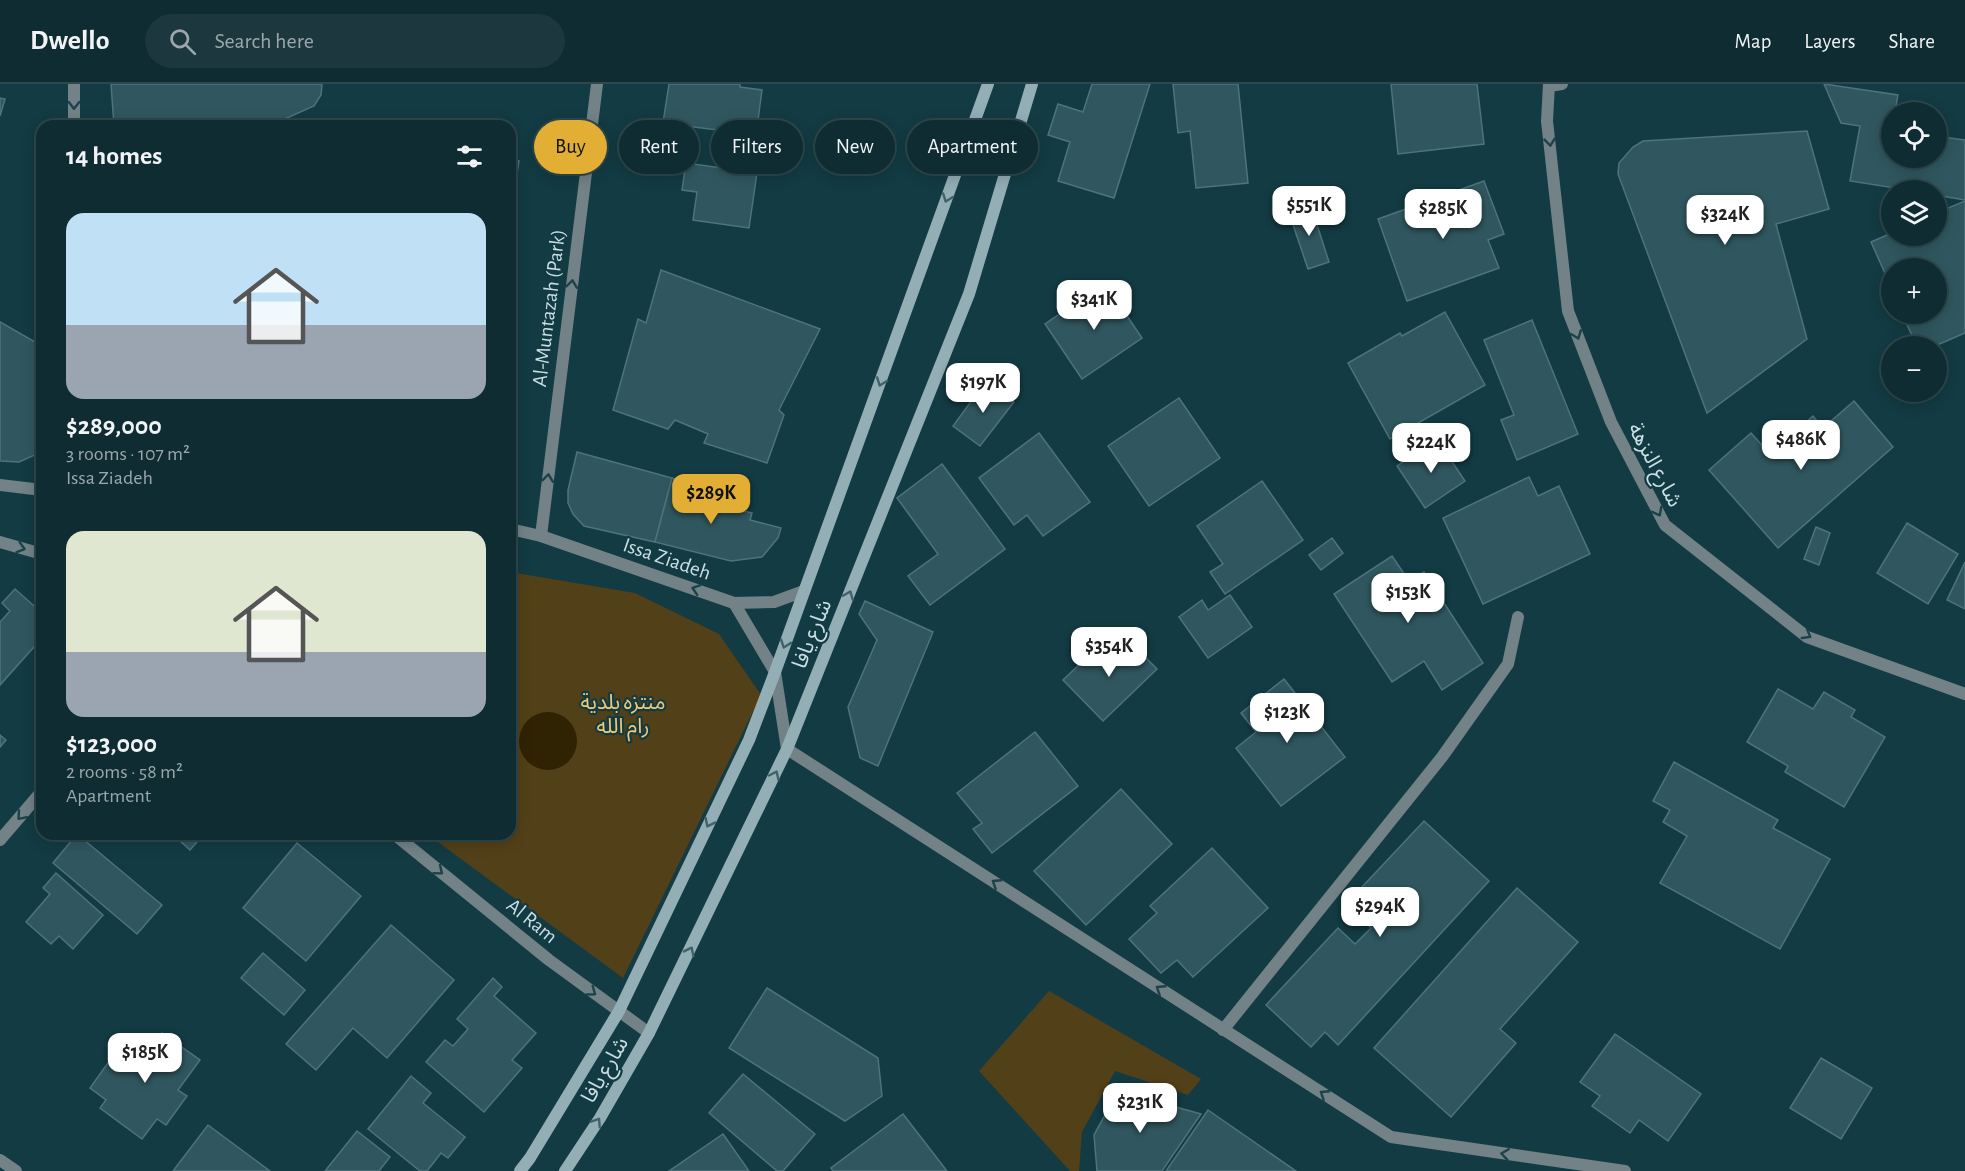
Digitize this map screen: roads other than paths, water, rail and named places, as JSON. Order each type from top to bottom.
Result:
[{"type":"main road","name":"شارع يافا","points":[[520,1171],[619,1011],[749,740],[988,84]]},
{"type":"main road","name":"شارع يافا","points":[[565,1171],[600,1118],[650,1033],[788,749],[969,294],[1032,84]]},
{"type":"street","points":[[74,84],[74,120]]},
{"type":"street","name":"Al-Muntazah (Park)","points":[[541,536],[597,84]]},
{"type":"street","name":"شارع النزهة","points":[[1554,85],[1547,121],[1568,311],[1611,422],[1665,525],[1807,637],[1965,694]]},
{"type":"street","points":[[0,485],[36,489]]},
{"type":"street","name":"Issa Ziadeh","points":[[516,531],[541,536],[734,603]]},
{"type":"street","points":[[0,542],[36,552]]},
{"type":"street","points":[[804,591],[774,602],[734,603],[775,672],[788,749],[1390,1137],[1625,1171]]},
{"type":"street","points":[[1223,1030],[1442,757],[1508,664],[1518,617]]},
{"type":"street","points":[[0,840],[36,799]]},
{"type":"street","name":"Al Ram","points":[[401,840],[549,960],[650,1033]]},
{"type":"street","points":[[1534,1158],[1538,1171]]},
{"type":"street","points":[[0,1160],[15,1171]]},
{"type":"park label","name":"منتزه بلدية رام الله","points":[[623,714]]}]
